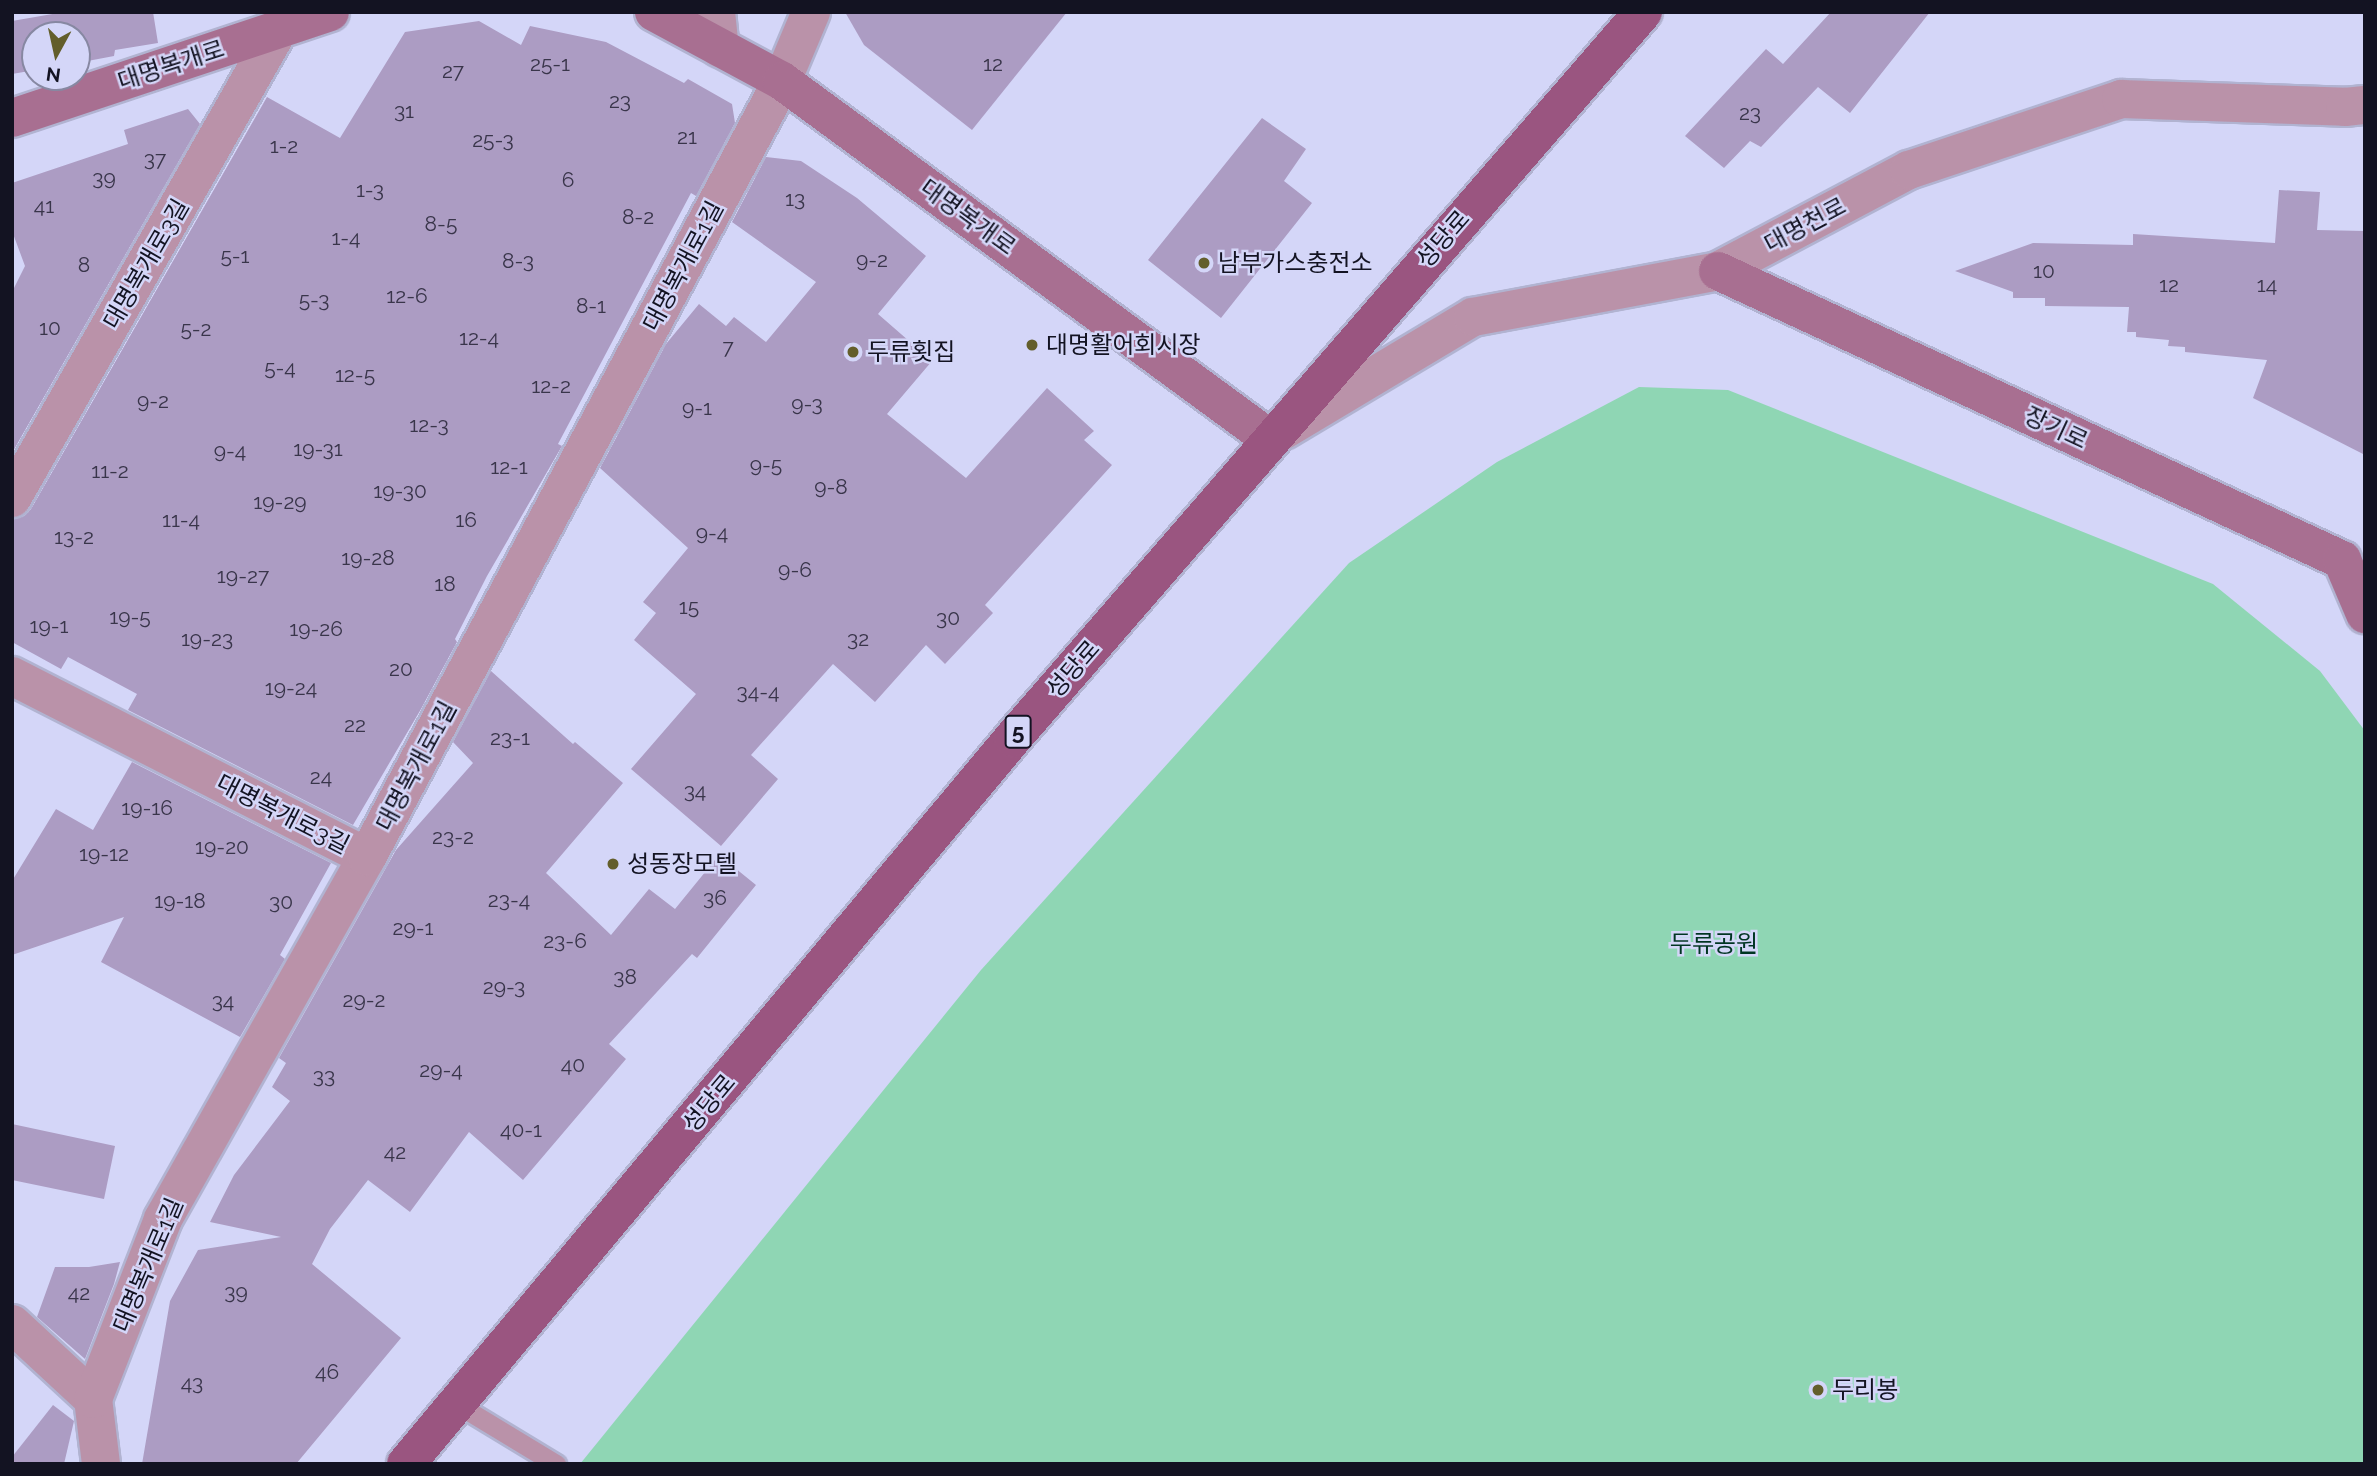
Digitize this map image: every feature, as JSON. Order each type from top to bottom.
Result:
[{"type":"main road","name":"대명복개로","points":[[12,118],[330,12]]},
{"type":"main road","name":"대명복개로","points":[[654,12],[718,30],[782,81],[1270,439]]},
{"type":"main road","name":"성당로","points":[[407,1464],[1013,738],[1643,12]]},
{"type":"main road","name":"장기로","points":[[1718,271],[2342,560],[2365,614]]},
{"type":"street","name":"대명복개로1길","points":[[102,1464],[93,1399],[163,1219],[367,857],[782,81],[811,12]]},
{"type":"street","name":"대명복개로3길","points":[[12,499],[279,29]]},
{"type":"street","name":"대명천로","points":[[1270,439],[1473,317],[1718,271],[1909,170],[2122,99],[2345,107],[2365,105]]},
{"type":"street","name":"대명복개로3길","points":[[12,676],[367,857]]},
{"type":"street","points":[[12,1324],[93,1399]]},
{"type":"lane","points":[[457,1404],[556,1464]]},
{"type":"green space","name":"두류공원","points":[[1639,387],[1728,390],[2213,584],[2320,671],[2365,731],[2365,1464],[580,1464],[981,970],[1349,563],[1497,462]]},
{"type":"building","points":[[64,12],[153,12],[158,43],[115,50],[114,56],[91,60],[91,21],[21,21],[21,72],[12,74],[12,21]]},
{"type":"building","points":[[845,12],[1067,12],[972,130],[864,45]]},
{"type":"building","points":[[1831,12],[1930,12],[1850,113],[1818,87],[1761,147],[1750,141],[1724,168],[1685,136],[1766,49],[1783,64]]},
{"type":"building","points":[[479,21],[521,45],[530,26],[606,42],[684,83],[688,79],[732,104],[735,123],[696,196],[691,193],[558,444],[562,446],[487,576],[455,639],[457,642],[421,709],[353,825],[128,710],[137,694],[68,657],[61,669],[12,642],[12,520],[24,516],[31,509],[267,97],[340,138],[405,32]]},
{"type":"building","points":[[188,109],[200,124],[12,453],[12,292],[25,266],[12,231],[12,183],[128,144],[124,130]]},
{"type":"building","points":[[1262,118],[1306,149],[1284,181],[1312,203],[1221,318],[1148,260]]},
{"type":"building","points":[[766,157],[801,161],[857,198],[926,256],[878,314],[932,361],[887,414],[966,478],[1047,388],[1094,431],[1084,440],[1112,465],[985,605],[993,613],[945,664],[926,645],[875,702],[833,664],[751,755],[778,779],[721,846],[631,769],[696,694],[634,640],[656,613],[643,602],[688,548],[600,468],[666,344],[699,304],[726,326],[734,317],[766,342],[816,282],[732,222]]},
{"type":"building","points":[[2279,190],[2320,192],[2317,230],[2365,231],[2365,455],[2253,398],[2267,360],[2185,352],[2185,347],[2168,346],[2169,340],[2136,337],[2136,332],[2127,332],[2129,307],[2045,306],[2045,298],[2013,298],[2013,292],[1955,271],[2033,243],[2133,245],[2133,234],[2275,243]]},
{"type":"building","points":[[491,671],[573,744],[575,742],[623,783],[546,873],[611,935],[649,889],[675,909],[719,855],[756,885],[697,958],[692,954],[609,1044],[626,1059],[523,1180],[469,1132],[410,1212],[368,1180],[330,1229],[312,1264],[401,1338],[296,1464],[142,1464],[170,1301],[198,1250],[281,1237],[210,1222],[234,1175],[290,1101],[272,1087],[286,1063],[279,1058],[396,850],[473,763],[453,742]]},
{"type":"building","points":[[132,762],[331,863],[280,955],[285,959],[240,1037],[101,962],[124,917],[12,955],[12,881],[56,809],[93,830]]},
{"type":"building","points":[[12,1124],[115,1146],[104,1199],[12,1180]]},
{"type":"building","points":[[120,1262],[85,1359],[37,1317],[55,1267],[89,1267]]},
{"type":"building","points":[[53,1405],[74,1421],[64,1464],[12,1464],[12,1457]]},
{"type":"place","name":"남부가스충전소","points":[[1204,263]]},
{"type":"place","name":"대명활어회시장","points":[[1032,345]]},
{"type":"place","name":"두류횟집","points":[[853,352]]},
{"type":"place","name":"성동장모텔","points":[[613,864]]},
{"type":"place","name":"두리봉","points":[[1818,1390]]}]
